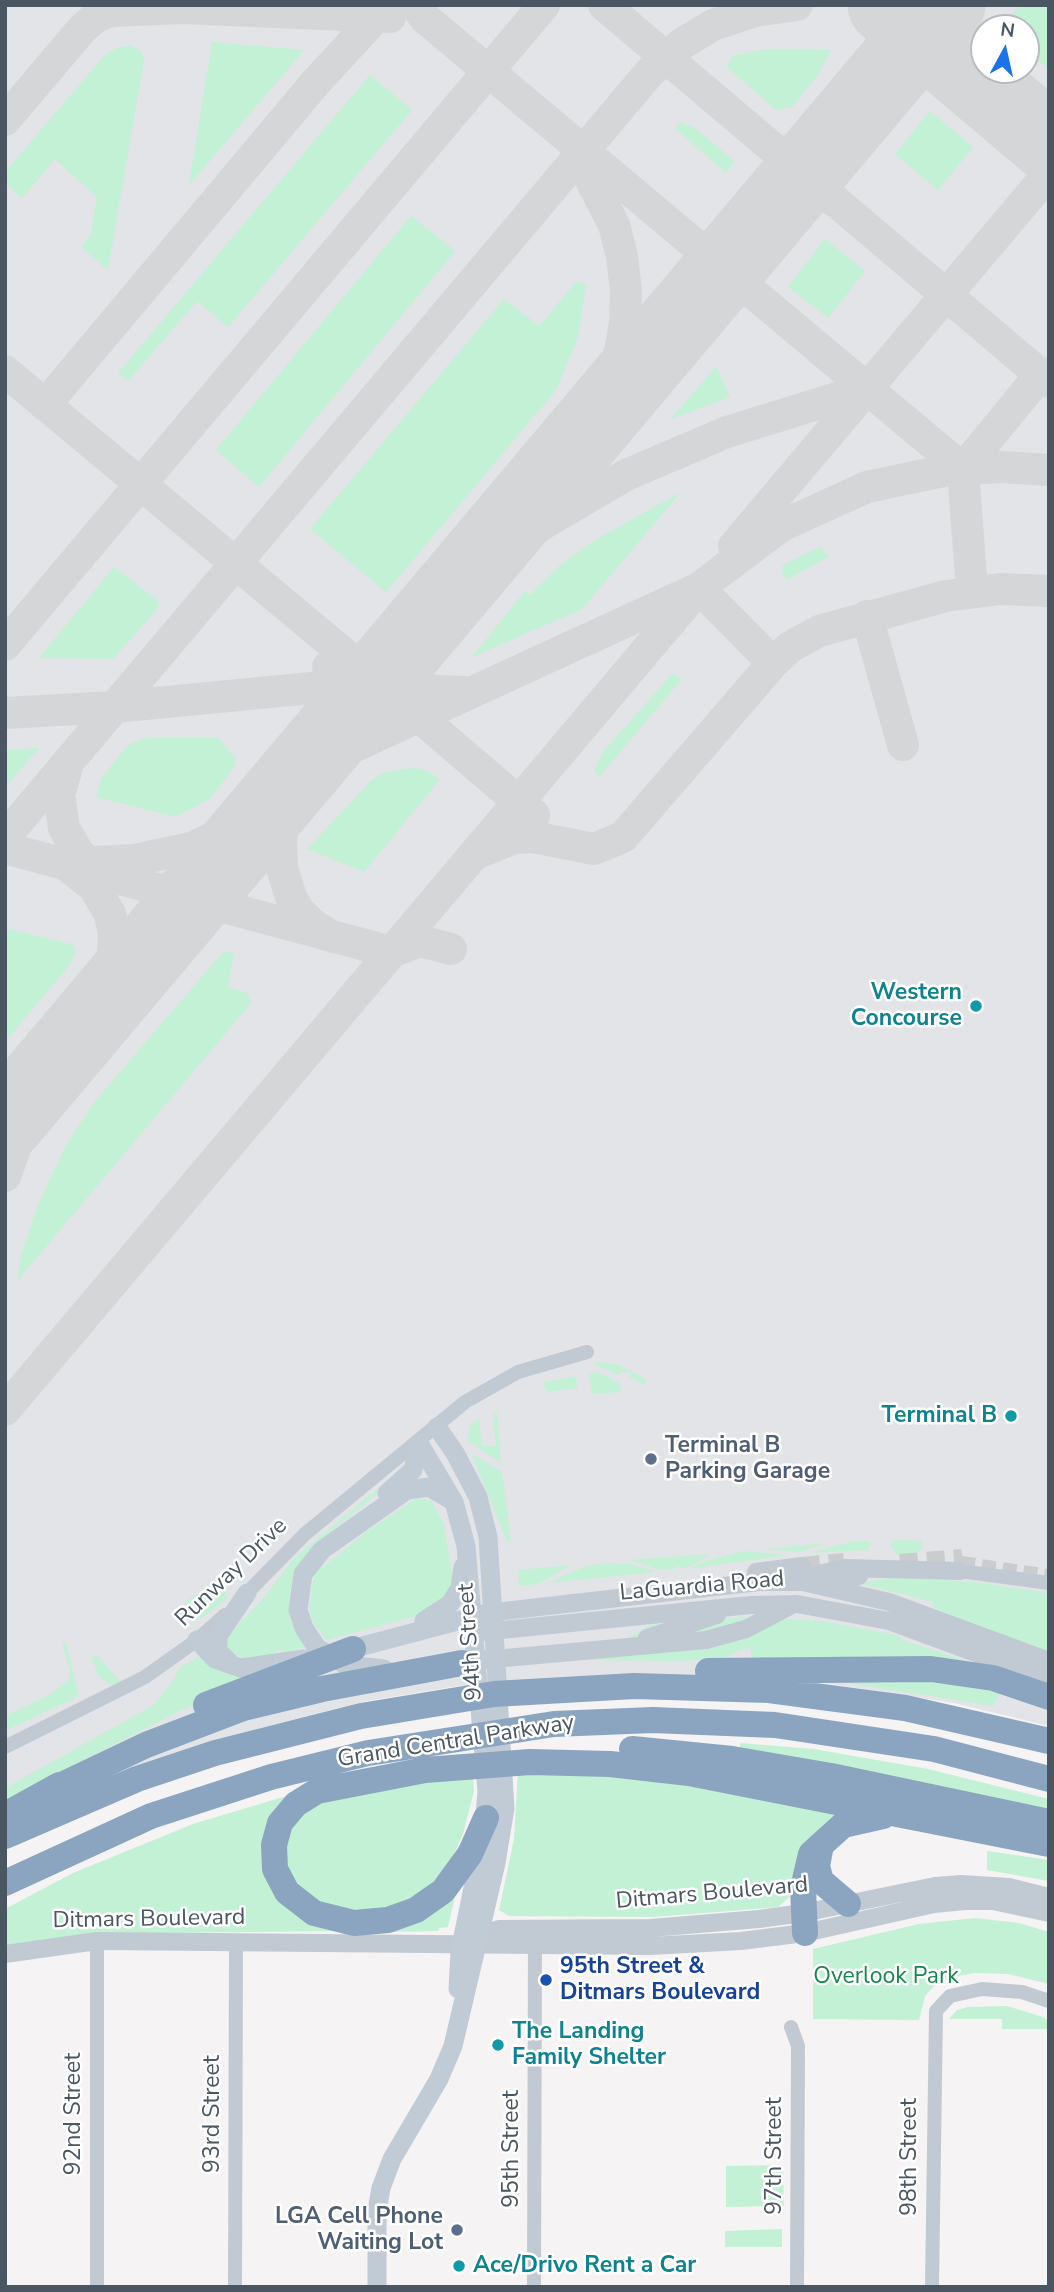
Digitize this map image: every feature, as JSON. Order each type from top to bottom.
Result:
[{"type":"highway","points":[[5,1815],[220,1698],[353,1649]]},
{"type":"highway","points":[[45,1793],[171,1735],[271,1701],[469,1658]]},
{"type":"highway","points":[[444,1701],[666,1673],[872,1669],[931,1670],[975,1675],[1049,1697]]},
{"type":"highway","name":"Grand Central Parkway","points":[[5,1836],[136,1779],[215,1753],[319,1725],[444,1701],[590,1687],[736,1688],[905,1708],[1049,1741]]},
{"type":"highway","name":"Grand Central Parkway","points":[[5,1883],[83,1845],[170,1809],[271,1777],[368,1753],[554,1724],[653,1720],[732,1722],[817,1730],[976,1758],[1049,1779]]},
{"type":"highway","points":[[368,1753],[529,1747],[657,1750],[831,1776],[1049,1822]]},
{"type":"highway","points":[[486,1818],[470,1854],[443,1891],[416,1910],[388,1920],[354,1923],[314,1913],[286,1892],[275,1869],[274,1845],[280,1824],[296,1804],[309,1794],[328,1787],[398,1774],[506,1763],[583,1763],[689,1773],[1049,1844]]},
{"type":"highway","points":[[804,1923],[803,1888],[808,1859],[828,1835],[850,1822],[873,1816],[972,1829]]},
{"type":"highway","points":[[828,1835],[818,1855],[819,1875],[824,1885],[848,1904]]},
{"type":"main road","name":"94th Street","points":[[377,2287],[377,2211],[383,2180],[444,2070],[457,2029],[473,1941],[486,1818],[496,1791],[495,1621],[483,1512],[467,1475],[437,1427]]},
{"type":"main road","name":"94th Street","points":[[419,1443],[454,1502],[463,1531],[474,1625],[469,1658],[503,1829],[473,1941]]},
{"type":"main road","points":[[346,1532],[413,1470],[419,1443]]},
{"type":"main road","points":[[454,1502],[429,1487],[412,1488],[315,1556],[303,1574],[298,1603],[304,1628],[322,1653],[356,1668],[469,1658]]},
{"type":"main road","points":[[398,1636],[440,1613],[454,1599],[463,1571],[463,1531]]},
{"type":"main road","points":[[241,1668],[221,1656],[217,1641],[247,1593]]},
{"type":"main road","points":[[197,1640],[215,1659],[241,1668],[353,1649],[398,1636],[495,1621]]},
{"type":"street","name":"Runway Drive","points":[[5,1747],[145,1676],[197,1640],[305,1534],[419,1443],[465,1402],[502,1380],[587,1352]]},
{"type":"street","points":[[689,1591],[725,1577],[802,1566]]},
{"type":"street","points":[[589,1649],[665,1633],[705,1620],[797,1578],[821,1572],[857,1568],[960,1571],[1049,1583]]},
{"type":"street","points":[[469,1658],[719,1638],[753,1626],[816,1592],[859,1576]]},
{"type":"street","name":"LaGuardia Road","points":[[495,1621],[689,1591],[775,1581],[834,1587],[899,1605],[1049,1661]]},
{"type":"street","name":"LaGuardia Road","points":[[495,1621],[797,1604],[889,1621],[1049,1680]]},
{"type":"street","name":"Ditmars Boulevard","points":[[804,1923],[848,1904],[935,1886],[961,1884],[1009,1887],[1049,1897]]},
{"type":"street","name":"Ditmars Boulevard","points":[[5,1954],[97,1941],[473,1941],[535,1937],[674,1945],[964,1900],[993,1901],[1049,1913]]},
{"type":"street","name":"95th Street","points":[[534,2287],[535,1937]]},
{"type":"street","name":"92nd Street","points":[[97,1941],[97,2287]]},
{"type":"street","name":"93rd Street","points":[[235,2287],[236,1941]]},
{"type":"street","name":"98th Street","points":[[932,2287],[933,2027],[936,2011],[942,2002],[958,1993],[1007,1990],[1049,2001]]},
{"type":"street","name":"97th Street","points":[[791,2027],[798,2046],[797,2287]]},
{"type":"shaded area","points":[[5,5],[1049,5],[1049,1726],[954,1703],[824,1683],[570,1680],[458,1686],[367,1701],[221,1738],[5,1823]]},
{"type":"green space","points":[[1020,5],[1049,5],[1049,69],[1040,62],[1040,14],[1013,14]]},
{"type":"green space","points":[[212,42],[304,50],[189,185]]},
{"type":"green space","points":[[131,46],[140,50],[144,60],[108,270],[81,247],[91,234],[97,197],[55,159],[22,198],[5,183],[5,172],[105,55],[118,47]]},
{"type":"green space","points":[[766,49],[831,50],[818,75],[792,107],[776,110],[727,67],[732,56]]},
{"type":"green space","points":[[370,75],[412,110],[228,327],[197,301],[128,381],[118,373]]},
{"type":"green space","points":[[930,111],[973,147],[938,190],[895,154]]},
{"type":"green space","points":[[680,122],[695,128],[734,161],[726,173],[675,128]]},
{"type":"green space","points":[[411,216],[455,251],[259,487],[216,450]]},
{"type":"green space","points":[[825,239],[865,271],[828,318],[788,287]]},
{"type":"green space","points":[[576,282],[586,284],[578,337],[556,390],[386,592],[310,529],[504,299],[539,326]]},
{"type":"green space","points":[[716,366],[730,397],[671,419]]},
{"type":"green space","points":[[681,492],[582,609],[472,657],[525,591],[530,595],[558,567],[592,542]]},
{"type":"green space","points":[[820,547],[829,556],[787,580],[782,572],[783,565]]},
{"type":"green space","points":[[114,567],[159,602],[157,609],[113,659],[39,658]]},
{"type":"green space","points":[[673,673],[681,680],[599,777],[594,771],[602,753]]},
{"type":"green space","points":[[146,738],[218,738],[236,759],[234,767],[211,798],[176,817],[96,797],[101,779],[121,753],[130,744]]},
{"type":"green space","points":[[39,748],[5,787],[5,750]]},
{"type":"green space","points":[[423,769],[440,779],[364,872],[307,849],[374,778],[386,772]]},
{"type":"green space","points":[[5,928],[74,945],[76,949],[71,963],[5,1042]]},
{"type":"green space","points":[[224,951],[234,954],[228,987],[247,993],[251,1003],[17,1281],[21,1256],[38,1205],[66,1145],[96,1100]]},
{"type":"green space","points":[[595,1362],[617,1364],[646,1379],[646,1385],[628,1377],[631,1377],[630,1372],[621,1372],[619,1375],[595,1365]]},
{"type":"green space","points":[[598,1372],[620,1384],[621,1392],[592,1394],[589,1374]]},
{"type":"green space","points":[[576,1376],[577,1388],[547,1392],[543,1383]]},
{"type":"green space","points":[[497,1413],[501,1463],[467,1440],[470,1425],[479,1419],[482,1446],[496,1446],[493,1415]]},
{"type":"green space","points":[[472,1454],[502,1472],[511,1541],[507,1542]]},
{"type":"green space","points":[[376,1490],[381,1491],[312,1547],[293,1575],[289,1596],[290,1619],[305,1647],[282,1653],[280,1649],[273,1653],[274,1656],[246,1658],[232,1654],[227,1646],[229,1635],[263,1599],[294,1558]]},
{"type":"green space","points":[[417,1498],[432,1501],[444,1525],[454,1589],[441,1609],[327,1640],[314,1624],[309,1609],[314,1575],[320,1566],[323,1567],[369,1530]]},
{"type":"green space","points":[[896,1540],[922,1541],[921,1550],[910,1559],[897,1555],[890,1543]]},
{"type":"green space","points":[[871,1541],[868,1550],[809,1553],[850,1542]]},
{"type":"green space","points":[[827,1543],[799,1552],[765,1549]]},
{"type":"green space","points":[[743,1551],[787,1555],[689,1569],[706,1561]]},
{"type":"green space","points":[[710,1554],[697,1563],[685,1568],[676,1566],[675,1569],[660,1570],[629,1560]]},
{"type":"green space","points":[[630,1564],[657,1572],[548,1583],[585,1566]]},
{"type":"green space","points":[[571,1565],[538,1584],[519,1586],[518,1570]]},
{"type":"green space","points":[[230,1573],[232,1578],[223,1582],[227,1599],[200,1619],[186,1601]]},
{"type":"green space","points":[[899,1577],[974,1582],[1049,1593],[1049,1653],[933,1608],[933,1602],[858,1583]]},
{"type":"green space","points":[[747,1617],[822,1621],[900,1636],[900,1639],[984,1667],[752,1661],[750,1647],[722,1658],[681,1661],[591,1660],[652,1624]]},
{"type":"green space","points":[[62,1641],[66,1643],[79,1696],[5,1731],[5,1716],[49,1695],[68,1680],[70,1672]]},
{"type":"green space","points":[[96,1654],[121,1682],[111,1685],[98,1676],[92,1658]]},
{"type":"green space","points":[[201,1655],[216,1669],[235,1676],[249,1676],[5,1800],[5,1788],[154,1705],[175,1678],[179,1668]]},
{"type":"green space","points":[[934,1677],[1003,1688],[993,1706],[829,1680]]},
{"type":"green space","points":[[740,1743],[814,1749],[928,1769],[1049,1799],[1049,1811],[740,1753]]},
{"type":"green space","points":[[518,1771],[600,1772],[847,1810],[794,1893],[778,1907],[654,1917],[509,1916],[499,1910],[514,1839]]},
{"type":"green space","points":[[473,1776],[474,1791],[463,1834],[453,1856],[429,1887],[402,1904],[364,1912],[325,1906],[297,1888],[285,1862],[287,1833],[307,1808],[342,1794]]},
{"type":"green space","points":[[303,1791],[266,1856],[332,1927],[332,1931],[86,1934],[5,1945],[5,1909],[73,1873],[193,1824]]},
{"type":"green space","points":[[987,1851],[1049,1860],[1049,1881],[987,1870]]},
{"type":"green space","points":[[455,1896],[448,1927],[439,1928],[438,1931],[390,1932]]},
{"type":"green space","name":"Overlook Park","points":[[975,1918],[1019,1923],[1049,1932],[1049,1984],[1008,1974],[974,1973],[954,1977],[933,1987],[925,1996],[919,2020],[813,2019],[813,1949],[919,1924]]},
{"type":"green space","name":"Overlook Park","points":[[1007,2006],[1043,2017],[1049,2022],[1049,2029],[1002,2029],[1002,2019],[949,2019],[957,2010],[968,2007]]},
{"type":"green space","points":[[783,2165],[784,2206],[726,2207],[726,2166]]},
{"type":"green space","points":[[782,2229],[782,2247],[725,2247],[725,2231]]},
{"type":"taxiway","points":[[45,405],[316,82],[387,5]]},
{"type":"taxiway","points":[[415,5],[426,19],[963,469],[972,592]]},
{"type":"taxiway","points":[[5,645],[544,5]]},
{"type":"taxiway","points":[[604,5],[1049,382]]},
{"type":"taxiway","points":[[5,837],[650,72],[683,43],[713,25],[755,11],[797,5]]},
{"type":"taxiway","points":[[5,120],[83,28],[96,17],[111,11],[184,8],[390,17]]},
{"type":"taxiway","points":[[580,159],[614,225],[622,256],[626,291],[625,324],[618,361],[601,407],[588,431]]},
{"type":"taxiway","points":[[734,546],[1049,173]]},
{"type":"taxiway","points":[[774,210],[794,196],[807,192],[834,200]]},
{"type":"taxiway","points":[[701,297],[723,288],[736,287],[752,293]]},
{"type":"taxiway","points":[[5,371],[377,681],[438,691],[465,692]]},
{"type":"taxiway","points":[[963,469],[1040,375],[1049,373]]},
{"type":"taxiway","points":[[461,580],[509,544],[626,475],[727,432],[866,389]]},
{"type":"taxiway","points":[[5,1410],[699,588],[781,526],[867,487],[948,470],[1001,467],[1049,470]]},
{"type":"taxiway","points":[[333,937],[312,924],[299,911],[291,897],[282,868],[281,840],[286,809],[300,773],[307,768],[699,588],[773,663]]},
{"type":"taxiway","points":[[478,853],[514,838],[533,837],[594,849],[623,837],[773,663],[790,647],[819,631],[946,596],[1000,589],[1049,591]]},
{"type":"taxiway","points":[[867,616],[903,745]]},
{"type":"taxiway","points":[[5,713],[114,707],[343,685],[378,672],[406,647]]},
{"type":"taxiway","points":[[328,667],[336,729]]},
{"type":"taxiway","points":[[403,703],[534,815]]},
{"type":"taxiway","points":[[67,767],[59,795],[64,828],[79,854],[99,871]]},
{"type":"taxiway","points":[[94,862],[135,860],[191,848],[242,825],[275,802]]},
{"type":"taxiway","points":[[5,848],[391,952],[420,941],[451,949]]},
{"type":"taxiway","points":[[70,868],[94,887],[110,914],[114,934],[110,997]]},
{"type":"taxiway","points":[[5,1176],[27,1115],[59,1058]]},
{"type":"runway","points":[[887,5],[1049,142]]},
{"type":"runway","points":[[5,1122],[946,5]]},
{"type":"tunnel","points":[[900,1563],[962,1558]]},
{"type":"tunnel","points":[[802,1566],[844,1562]]},
{"type":"tunnel","points":[[961,1563],[1049,1576]]},
{"type":"place","name":"Western Concourse","points":[[976,1006]]},
{"type":"place","name":"Terminal B","points":[[1011,1416]]},
{"type":"place","name":"Terminal B Parking Garage","points":[[651,1459]]},
{"type":"place","name":"95th Street & Ditmars Boulevard","points":[[546,1980]]},
{"type":"place","name":"The Landing Family Shelter","points":[[498,2045]]},
{"type":"place","name":"LGA Cell Phone Waiting Lot","points":[[457,2230]]},
{"type":"place","name":"Ace/Drivo Rent a Car","points":[[459,2266]]}]
